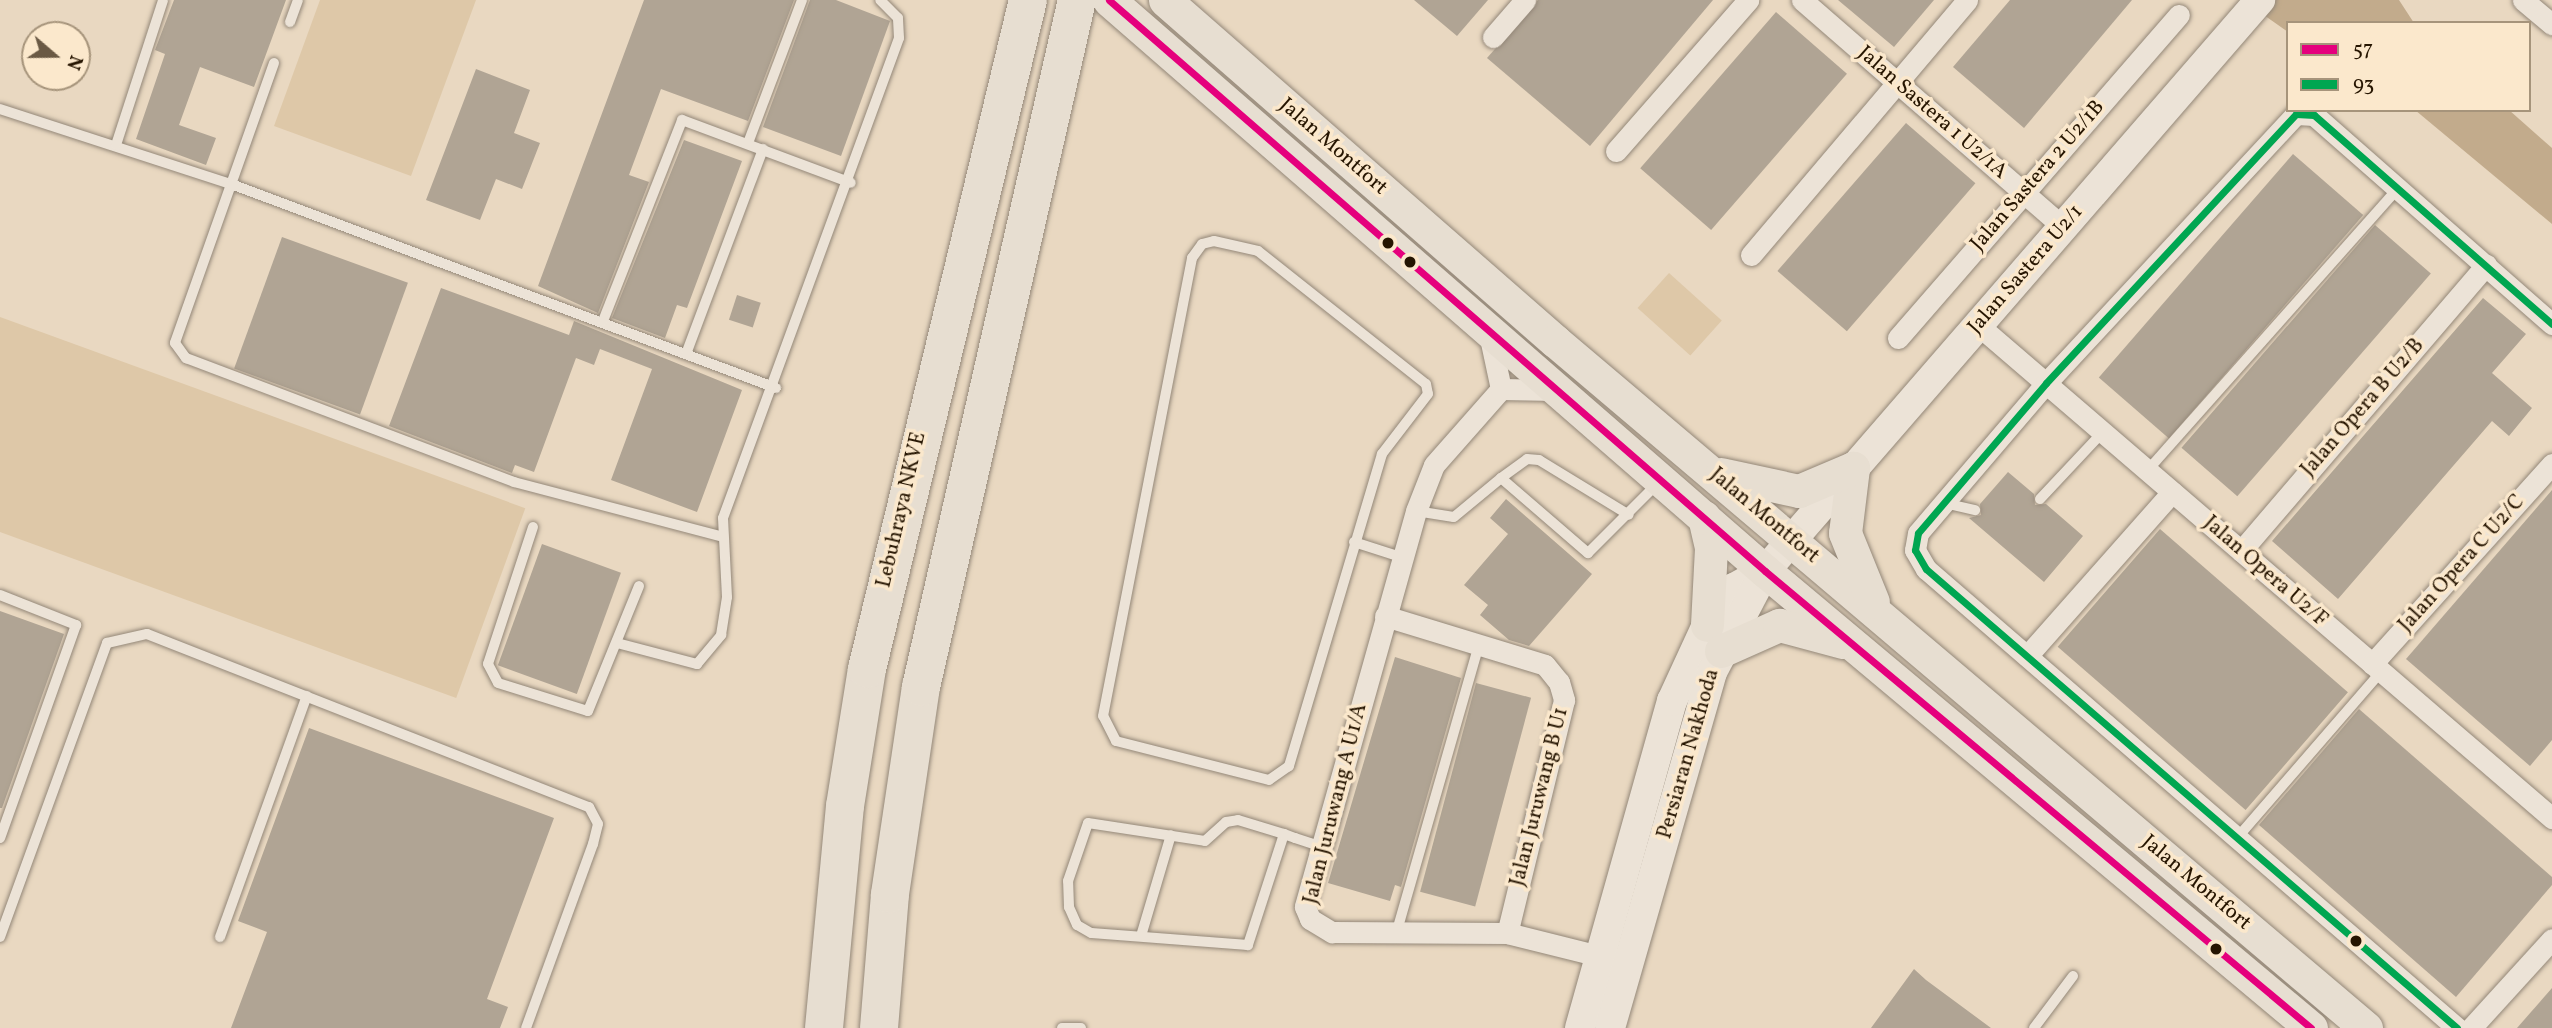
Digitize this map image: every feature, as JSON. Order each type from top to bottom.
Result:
[{"type":"highway","name":"Lebuhraya NKVE","points":[[824,1028],[845,806],[867,668],[1028,0]]},
{"type":"highway","points":[[879,1028],[890,894],[921,687],[1077,0]]},
{"type":"main road","name":"Jalan Montfort","points":[[1109,0],[1765,571],[2311,1028]]},
{"type":"main road","name":"Jalan Montfort","points":[[1165,0],[1878,614],[2367,1028]]},
{"type":"main road","points":[[1712,471],[1799,491],[1853,468]]},
{"type":"main road","points":[[1853,468],[1845,533],[1878,614]]},
{"type":"main road","points":[[1704,517],[1711,548],[1714,638],[1779,625],[1855,645]]},
{"type":"street","points":[[1493,37],[1525,0]]},
{"type":"street","points":[[1616,151],[1748,0]]},
{"type":"street","name":"Jalan Sastera 1 U2/1A","points":[[1802,0],[2063,227]]},
{"type":"street","points":[[1751,256],[1967,0]]},
{"type":"street","name":"Jalan Sastera U2/1","points":[[1791,539],[2260,0]]},
{"type":"street","points":[[2523,0],[2552,24]]},
{"type":"street","name":"Jalan Sastera 2 U2/1B","points":[[1898,338],[2179,15]]},
{"type":"street","points":[[2456,1028],[1926,569],[1915,550],[1918,533],[2046,383],[2296,114],[2314,115],[2552,324]]},
{"type":"street","name":"Jalan Opera B U2/B","points":[[2241,551],[2486,265]]},
{"type":"street","name":"Jalan Opera U2/F","points":[[1978,325],[2377,668],[2549,808]]},
{"type":"street","points":[[1488,330],[1501,389],[1557,390]]},
{"type":"street","name":"Jalan Juruwang A U1/A","points":[[1501,389],[1434,465],[1416,510],[1305,907],[1310,919],[1332,932],[1507,933],[1629,964]]},
{"type":"street","name":"Jalan Opera C U2/C","points":[[2377,668],[2552,464]]},
{"type":"street","points":[[2027,656],[2172,492]]},
{"type":"street","name":"Persiaran Nakhoda","points":[[1580,1028],[1672,701],[1714,638],[1791,539]]},
{"type":"street","name":"Jalan Juruwang B U1","points":[[1385,616],[1545,665],[1564,700],[1507,933]]},
{"type":"street","name":"Persiaran Nakhoda","points":[[1610,1028],[1714,638]]},
{"type":"street","points":[[2471,1028],[2552,939]]},
{"type":"lane","points":[[116,145],[163,0]]},
{"type":"lane","points":[[290,22],[298,0]]},
{"type":"lane","points":[[748,143],[802,0]]},
{"type":"lane","points":[[617,643],[697,664],[706,659],[721,635],[727,597],[723,519],[776,388],[851,183],[901,29],[880,0]]},
{"type":"lane","points":[[274,64],[175,342],[186,358],[514,482],[723,537]]},
{"type":"lane","points":[[0,109],[231,184],[603,321],[776,388]]},
{"type":"lane","points":[[603,321],[675,126],[690,121],[851,183]]},
{"type":"lane","points":[[687,354],[763,149]]},
{"type":"lane","points":[[2147,471],[2398,188]]},
{"type":"lane","points":[[1202,244],[1258,251],[1426,384],[1428,394],[1382,454],[1354,542],[1281,776],[1269,780],[1116,741],[1106,731],[1103,716],[1192,258],[1202,244]]},
{"type":"lane","points":[[2040,499],[2103,432]]},
{"type":"lane","points":[[1416,510],[1454,517],[1527,459],[1539,460],[1629,515]]},
{"type":"lane","points":[[1501,478],[1588,552],[1629,515],[1661,480]]},
{"type":"lane","points":[[1942,503],[1975,510]]},
{"type":"lane","points":[[533,527],[488,674],[588,711],[639,586]]},
{"type":"lane","points":[[1354,542],[1402,557]]},
{"type":"lane","points":[[0,595],[76,625],[0,838]]},
{"type":"lane","points":[[0,937],[107,643],[148,634],[578,800],[595,815],[593,844],[526,1028]]},
{"type":"lane","points":[[1396,934],[1479,645]]},
{"type":"lane","points":[[2237,838],[2377,668]]},
{"type":"lane","points":[[220,936],[307,696]]},
{"type":"lane","points":[[1284,834],[1248,945],[1091,933],[1077,925],[1068,881],[1081,831],[1088,823],[1205,841],[1226,822],[1238,820],[1284,834],[1322,847]]},
{"type":"lane","points":[[1141,936],[1171,835]]},
{"type":"lane","points":[[2034,1028],[2073,976]]},
{"type":"lane","points":[[1062,1028],[1082,1028]]},
{"type":"shaded area","points":[[320,0],[476,0],[411,176],[274,126]]},
{"type":"shaded area","points":[[2255,0],[2399,0],[2413,21],[2286,21],[2286,31],[2261,13]]},
{"type":"shaded area","points":[[2417,112],[2511,112],[2552,148],[2552,224]]},
{"type":"shaded area","points":[[1669,273],[1722,321],[1690,355],[1638,308]]},
{"type":"shaded area","points":[[0,317],[525,508],[456,698],[0,532]]},
{"type":"building","points":[[174,0],[286,0],[254,87],[200,67],[179,125],[216,138],[206,165],[136,139],[165,54],[155,50]]},
{"type":"building","points":[[644,0],[794,0],[748,121],[661,89],[629,175],[649,182],[598,313],[538,286]]},
{"type":"building","points":[[810,0],[836,0],[890,21],[841,156],[763,127]]},
{"type":"building","points":[[1414,0],[1488,0],[1457,36]]},
{"type":"building","points":[[1538,0],[1713,0],[1590,146],[1487,58]]},
{"type":"building","points":[[1838,0],[1934,0],[1894,47]]},
{"type":"building","points":[[2010,0],[2132,0],[2024,128],[1953,67]]},
{"type":"building","points":[[1776,12],[1847,74],[1711,230],[1640,168]]},
{"type":"building","points":[[476,69],[530,90],[514,133],[540,143],[522,189],[496,179],[480,220],[426,200]]},
{"type":"building","points":[[1906,123],[1975,183],[1847,331],[1777,271]]},
{"type":"building","points":[[684,140],[742,161],[687,308],[677,305],[665,338],[612,318]]},
{"type":"building","points":[[2293,154],[2363,215],[2169,438],[2099,377]]},
{"type":"building","points":[[2375,225],[2431,274],[2237,496],[2181,448]]},
{"type":"building","points":[[282,237],[408,283],[360,414],[234,369]]},
{"type":"building","points":[[441,288],[569,335],[574,321],[742,390],[697,512],[611,480],[652,369],[600,349],[594,365],[576,358],[534,472],[515,465],[512,473],[389,426]]},
{"type":"building","points":[[737,295],[761,303],[753,327],[729,320]]},
{"type":"building","points":[[2483,298],[2526,334],[2492,373],[2532,408],[2509,436],[2492,421],[2338,599],[2272,541]]},
{"type":"building","points":[[2008,472],[2034,494],[2035,505],[2046,504],[2083,536],[2044,582],[1969,518],[1981,515],[1980,504]]},
{"type":"building","points":[[2552,490],[2552,740],[2530,766],[2406,659]]},
{"type":"building","points":[[1506,499],[1592,574],[1529,646],[1509,640],[1480,615],[1488,605],[1464,585],[1508,534],[1490,518]]},
{"type":"building","points":[[2160,529],[2348,692],[2246,810],[2058,647]]},
{"type":"building","points":[[542,544],[621,573],[577,694],[498,665]]},
{"type":"building","points":[[0,611],[64,634],[2,808],[0,808]]},
{"type":"building","points":[[1395,657],[1461,678],[1401,887],[1395,885],[1390,901],[1328,883]]},
{"type":"building","points":[[1476,683],[1531,698],[1475,906],[1420,892]]},
{"type":"building","points":[[2359,709],[2552,877],[2552,885],[2456,997],[2259,825]]},
{"type":"building","points":[[309,728],[554,818],[487,999],[508,1007],[500,1028],[231,1028],[267,932],[238,921]]},
{"type":"building","points":[[1914,969],[1926,980],[1991,1028],[1871,1028]]},
{"type":"building","points":[[2552,988],[2552,1028],[2517,1028]]},
{"type":"transit line","name":"57","points":[[1109,0],[1765,571],[2311,1028]]},
{"type":"transit line","name":"93","points":[[2457,1028],[1926,569],[1915,550],[1918,533],[2046,383],[2296,114],[2314,115],[2552,324]]}]
